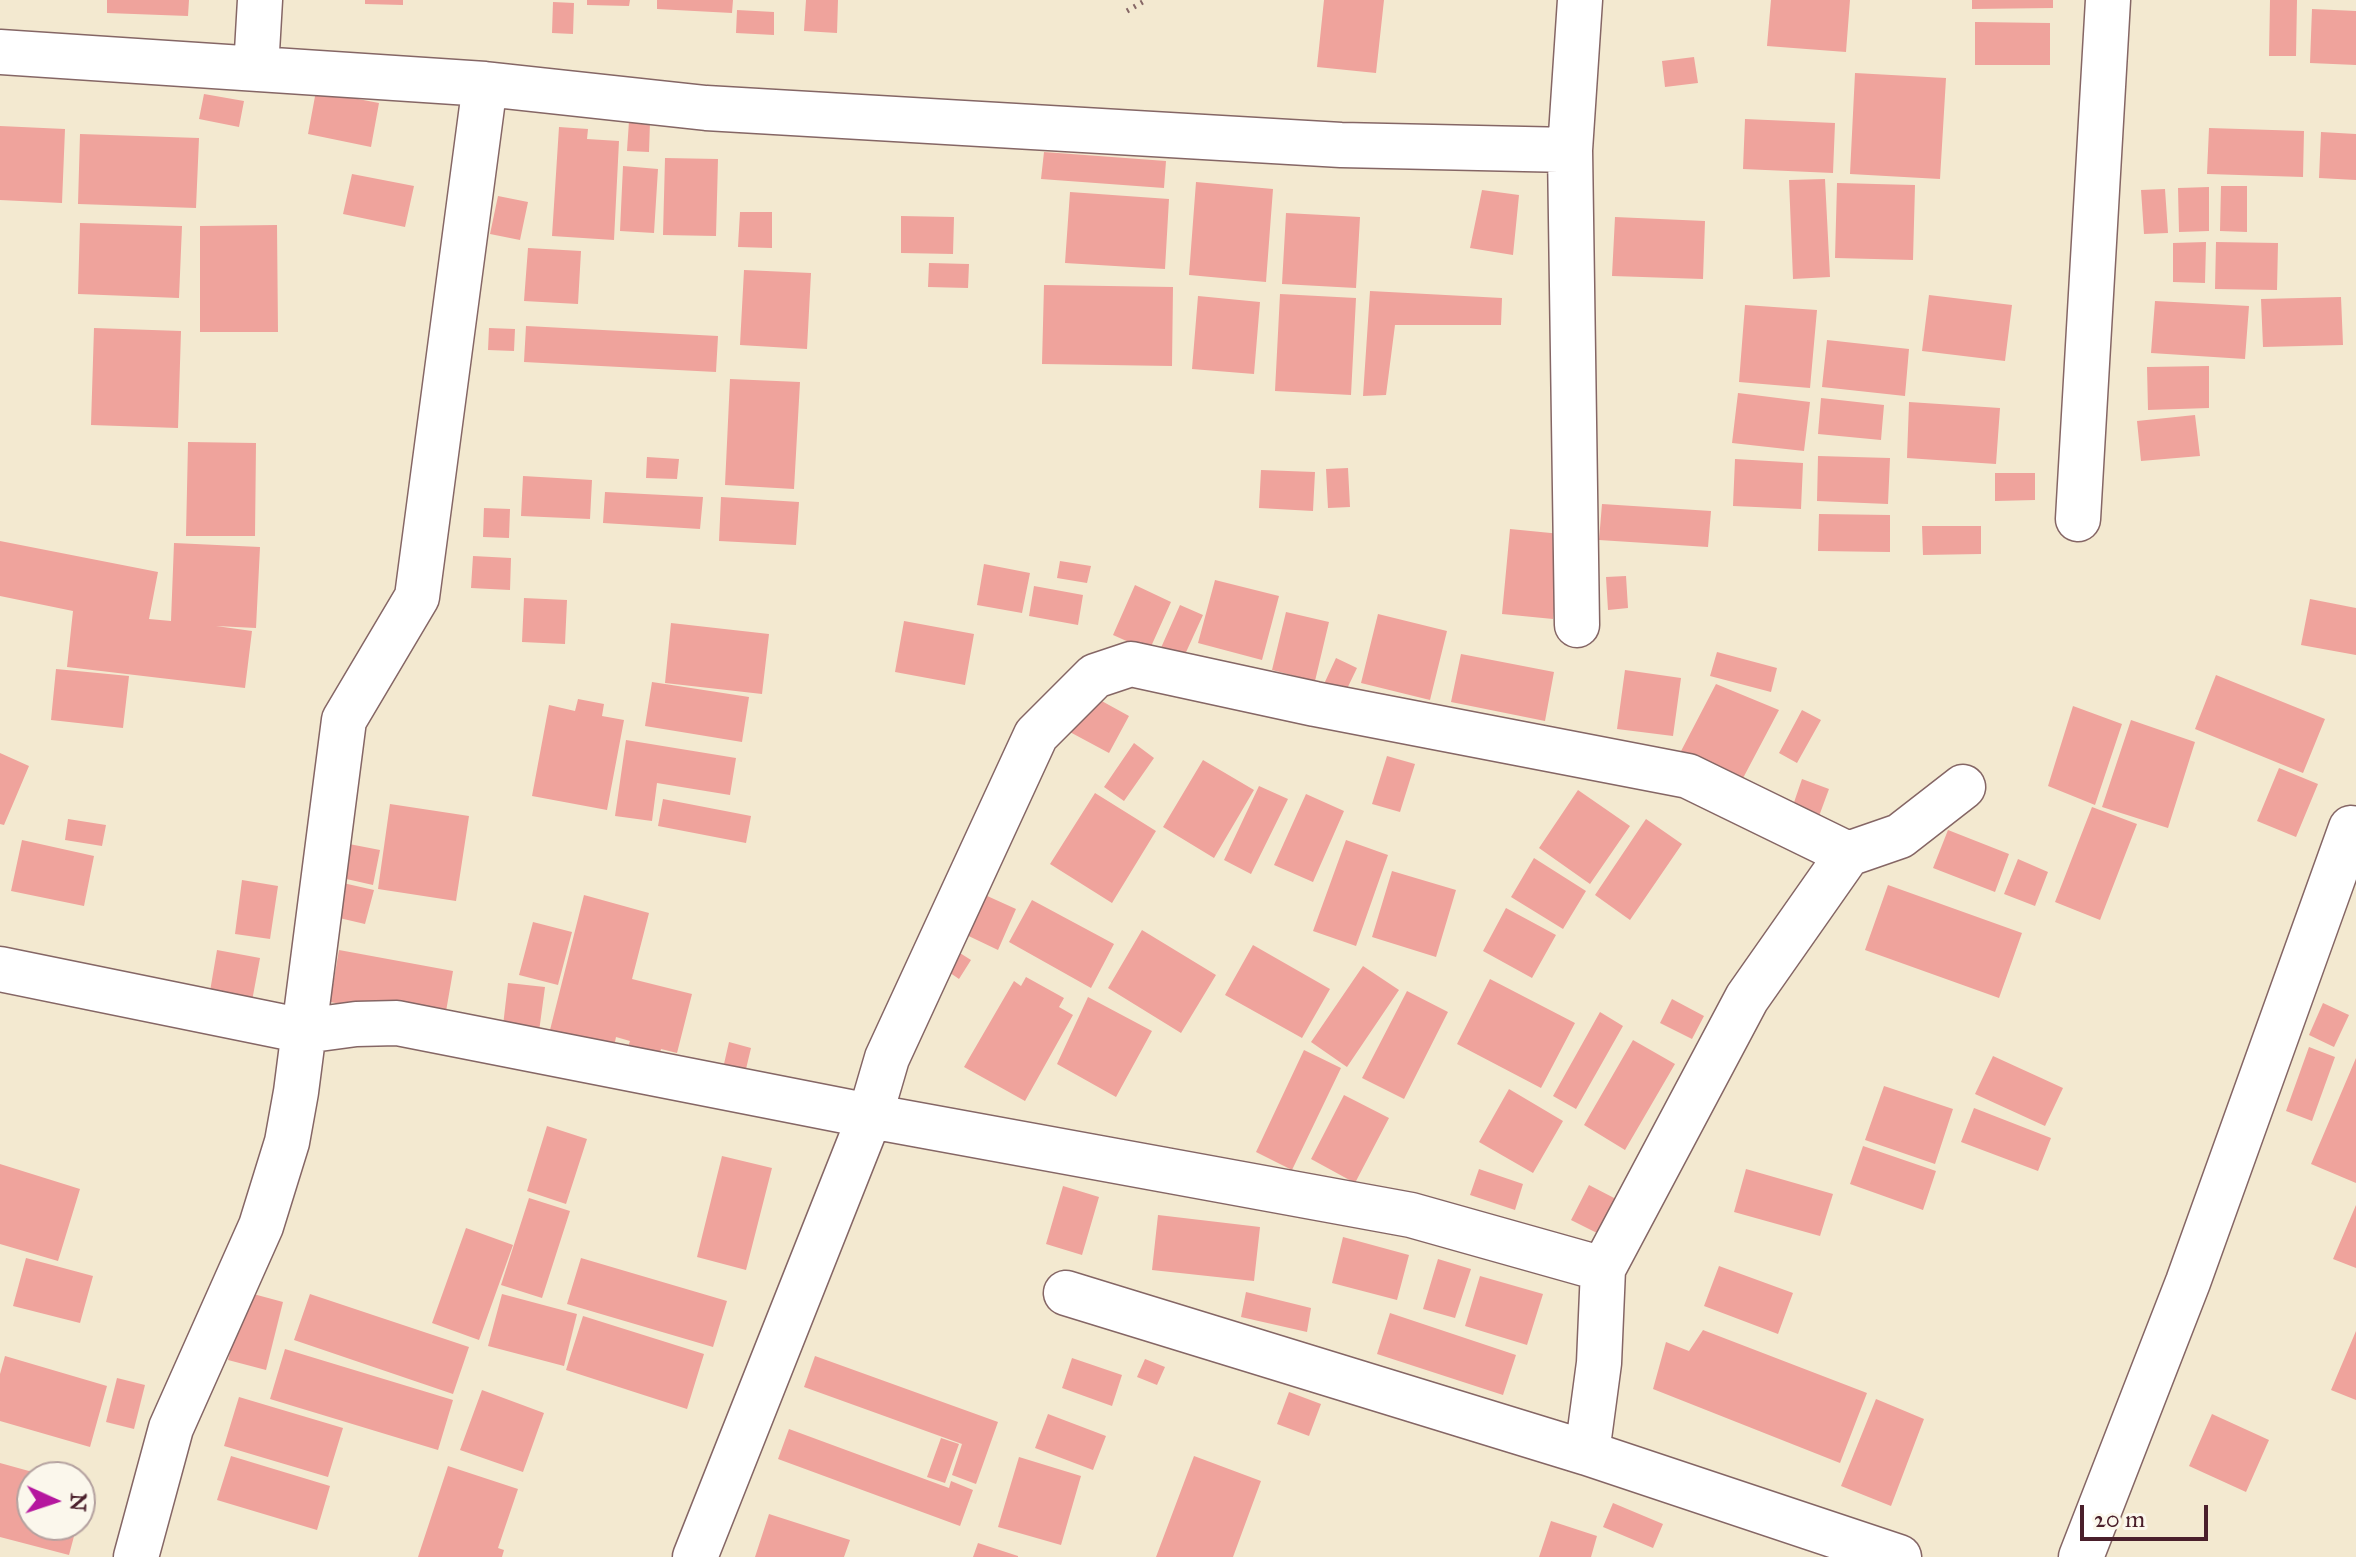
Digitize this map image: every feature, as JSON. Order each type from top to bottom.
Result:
[{"type":"street","points":[[256,69],[260,0]]},
{"type":"street","points":[[1577,625],[1570,150],[1580,0]]},
{"type":"street","points":[[2078,519],[2108,0]]},
{"type":"street","points":[[0,52],[485,84],[722,109],[1341,145],[1570,150]]},
{"type":"street","points":[[136,1557],[171,1428],[261,1226],[287,1142],[344,720],[417,597],[485,84]]},
{"type":"street","points":[[695,1557],[795,1311],[870,1116],[887,1058],[1036,735],[1095,676],[1131,664],[1315,704],[1688,776],[1848,854]]},
{"type":"street","points":[[1587,1453],[1599,1363],[1603,1269],[1747,998],[1848,854],[1900,836],[1963,787]]},
{"type":"street","points":[[2081,1557],[2188,1282],[2351,828]]},
{"type":"street","points":[[0,969],[304,1031],[356,1024],[397,1023],[870,1116],[1411,1215],[1603,1269]]},
{"type":"street","points":[[1066,1293],[1587,1453],[1899,1557]]},
{"type":"path","points":[[1127,11],[1146,0]]},
{"type":"building","points":[[107,0],[189,0],[188,16],[107,13]]},
{"type":"building","points":[[365,0],[403,0],[403,5],[365,4]]},
{"type":"building","points":[[587,0],[630,0],[629,6],[587,5]]},
{"type":"building","points":[[657,0],[733,0],[732,13],[657,9]]},
{"type":"building","points":[[806,0],[838,0],[837,33],[804,31]]},
{"type":"building","points":[[1324,0],[1384,0],[1376,73],[1317,67]]},
{"type":"building","points":[[1771,0],[1850,0],[1846,52],[1767,46]]},
{"type":"building","points":[[1972,0],[2053,0],[2053,8],[1972,9]]},
{"type":"building","points":[[2270,0],[2297,0],[2296,56],[2269,56]]},
{"type":"building","points":[[553,2],[574,3],[573,34],[552,33]]},
{"type":"building","points":[[2312,9],[2356,11],[2356,65],[2310,63]]},
{"type":"building","points":[[737,10],[774,12],[774,35],[736,33]]},
{"type":"building","points":[[1975,22],[2050,23],[2050,65],[1975,65]]},
{"type":"building","points":[[1694,57],[1698,83],[1665,87],[1662,61]]},
{"type":"building","points":[[1855,73],[1946,78],[1940,179],[1850,174]]},
{"type":"building","points":[[316,91],[379,103],[371,147],[308,134]]},
{"type":"building","points":[[204,94],[244,101],[239,127],[199,119]]},
{"type":"building","points":[[1745,119],[1835,123],[1833,173],[1743,169]]},
{"type":"building","points":[[629,121],[650,122],[649,152],[627,151]]},
{"type":"building","points":[[0,126],[65,129],[62,203],[0,200]]},
{"type":"building","points":[[559,127],[588,129],[587,139],[619,141],[614,240],[552,236]]},
{"type":"building","points":[[2209,128],[2304,131],[2303,177],[2207,174]]},
{"type":"building","points":[[2321,132],[2356,134],[2356,180],[2319,178]]},
{"type":"building","points":[[80,134],[199,138],[196,208],[78,204]]},
{"type":"building","points":[[1044,152],[1166,161],[1164,188],[1041,179]]},
{"type":"building","points":[[665,158],[718,159],[716,236],[663,235]]},
{"type":"building","points":[[623,166],[658,169],[654,233],[620,231]]},
{"type":"building","points":[[352,174],[414,186],[405,227],[343,214]]},
{"type":"building","points":[[1825,179],[1830,277],[1793,279],[1789,180]]},
{"type":"building","points":[[1196,182],[1273,189],[1266,282],[1189,275]]},
{"type":"building","points":[[1837,183],[1915,185],[1913,260],[1835,258]]},
{"type":"building","points":[[2221,186],[2247,186],[2247,232],[2220,231]]},
{"type":"building","points":[[2209,187],[2209,231],[2179,232],[2178,188]]},
{"type":"building","points":[[2165,189],[2168,233],[2144,234],[2141,190]]},
{"type":"building","points":[[1482,190],[1519,195],[1513,255],[1470,248]]},
{"type":"building","points":[[1070,192],[1169,199],[1165,269],[1065,263]]},
{"type":"building","points":[[498,196],[528,202],[520,240],[490,234]]},
{"type":"building","points":[[740,212],[772,212],[772,248],[738,247]]},
{"type":"building","points":[[1286,213],[1360,217],[1356,288],[1282,284]]},
{"type":"building","points":[[901,216],[954,217],[953,254],[901,253]]},
{"type":"building","points":[[1615,217],[1705,221],[1703,279],[1612,276]]},
{"type":"building","points":[[80,223],[182,226],[179,298],[78,294]]},
{"type":"building","points":[[277,225],[278,332],[200,332],[200,226]]},
{"type":"building","points":[[2206,242],[2205,283],[2173,282],[2173,243]]},
{"type":"building","points":[[2216,242],[2278,243],[2277,290],[2215,289]]},
{"type":"building","points":[[528,248],[581,251],[578,304],[524,301]]},
{"type":"building","points":[[929,263],[969,264],[968,288],[928,287]]},
{"type":"building","points":[[744,270],[811,273],[807,349],[740,345]]},
{"type":"building","points":[[1044,285],[1173,287],[1172,366],[1042,364]]},
{"type":"building","points":[[1370,291],[1502,298],[1501,325],[1395,325],[1386,395],[1363,396]]},
{"type":"building","points":[[1280,294],[1356,298],[1351,395],[1275,391]]},
{"type":"building","points":[[1929,295],[2012,305],[2005,361],[1922,351]]},
{"type":"building","points":[[1198,296],[1260,302],[1254,374],[1192,369]]},
{"type":"building","points":[[2341,297],[2343,345],[2263,347],[2261,299]]},
{"type":"building","points":[[2155,301],[2249,306],[2245,359],[2151,353]]},
{"type":"building","points":[[1745,305],[1817,310],[1810,388],[1739,382]]},
{"type":"building","points":[[526,326],[718,336],[716,372],[524,362]]},
{"type":"building","points":[[94,328],[181,331],[178,428],[91,425]]},
{"type":"building","points":[[489,328],[515,329],[514,351],[488,350]]},
{"type":"building","points":[[1827,340],[1909,349],[1905,396],[1822,387]]},
{"type":"building","points":[[2209,366],[2209,408],[2148,410],[2147,367]]},
{"type":"building","points":[[730,379],[800,382],[794,489],[725,485]]},
{"type":"building","points":[[1738,393],[1810,402],[1804,451],[1732,443]]},
{"type":"building","points":[[1821,398],[1884,405],[1881,440],[1818,434]]},
{"type":"building","points":[[1909,402],[2000,408],[1996,464],[1907,458]]},
{"type":"building","points":[[2195,415],[2200,456],[2141,461],[2137,421]]},
{"type":"building","points":[[188,442],[256,443],[255,536],[186,536]]},
{"type":"building","points":[[1818,456],[1890,458],[1888,504],[1817,501]]},
{"type":"building","points":[[647,457],[679,459],[677,479],[646,478]]},
{"type":"building","points":[[1735,459],[1803,463],[1801,509],[1733,506]]},
{"type":"building","points":[[1348,468],[1350,507],[1328,508],[1326,469]]},
{"type":"building","points":[[1261,470],[1315,472],[1313,511],[1259,508]]},
{"type":"building","points":[[1995,473],[2035,473],[2035,500],[1995,501]]},
{"type":"building","points":[[523,476],[592,480],[590,519],[521,516]]},
{"type":"building","points":[[605,492],[703,497],[700,529],[603,523]]},
{"type":"building","points":[[721,497],[799,502],[796,545],[719,541]]},
{"type":"building","points":[[1602,504],[1711,511],[1708,547],[1599,540]]},
{"type":"building","points":[[484,508],[510,509],[509,538],[483,537]]},
{"type":"building","points":[[1819,514],[1890,515],[1890,552],[1818,551]]},
{"type":"building","points":[[1922,526],[1981,526],[1981,554],[1923,555]]},
{"type":"building","points":[[1510,529],[1561,534],[1553,619],[1502,614]]},
{"type":"building","points":[[0,541],[158,572],[149,619],[171,621],[174,543],[260,547],[256,628],[216,626],[252,631],[245,688],[67,667],[73,611],[0,596]]},
{"type":"building","points":[[473,556],[511,558],[510,590],[471,588]]},
{"type":"building","points":[[1060,561],[1091,566],[1087,583],[1057,578]]},
{"type":"building","points":[[984,564],[1030,573],[1022,613],[977,605]]},
{"type":"building","points":[[1626,576],[1628,608],[1608,610],[1606,577]]},
{"type":"building","points":[[1215,580],[1279,596],[1262,660],[1198,643]]},
{"type":"building","points":[[1135,585],[1171,602],[1149,651],[1113,635]]},
{"type":"building","points":[[1034,586],[1083,595],[1078,625],[1029,616]]},
{"type":"building","points":[[524,598],[567,600],[565,644],[522,642]]},
{"type":"building","points":[[2310,599],[2356,608],[2356,655],[2301,645]]},
{"type":"building","points":[[1180,605],[1203,615],[1182,661],[1160,650]]},
{"type":"building","points":[[1286,612],[1329,622],[1315,681],[1272,670]]},
{"type":"building","points":[[1378,614],[1447,631],[1430,700],[1361,683]]},
{"type":"building","points":[[904,621],[974,634],[965,685],[895,672]]},
{"type":"building","points":[[671,623],[769,634],[762,694],[665,683]]},
{"type":"building","points":[[1717,652],[1777,668],[1771,692],[1710,676]]},
{"type":"building","points":[[1461,654],[1554,672],[1545,721],[1451,702]]},
{"type":"building","points":[[1336,658],[1357,668],[1345,693],[1324,684]]},
{"type":"building","points":[[56,669],[129,676],[123,728],[51,720]]},
{"type":"building","points":[[1625,670],[1681,678],[1673,736],[1617,729]]},
{"type":"building","points":[[2216,675],[2325,719],[2303,773],[2195,729]]},
{"type":"building","points":[[652,682],[749,697],[742,742],[645,726]]},
{"type":"building","points":[[1716,684],[1779,710],[1742,780],[1680,753]]},
{"type":"building","points":[[1089,694],[1129,716],[1109,753],[1068,731]]},
{"type":"building","points":[[578,699],[604,704],[602,716],[624,720],[607,810],[532,796],[549,705],[575,711]]},
{"type":"building","points":[[2073,706],[2122,724],[2095,805],[2048,786]]},
{"type":"building","points":[[1802,710],[1821,720],[1797,763],[1779,753]]},
{"type":"building","points":[[2131,720],[2195,742],[2168,828],[2102,807]]},
{"type":"building","points":[[626,740],[736,758],[730,795],[657,783],[652,821],[615,816]]},
{"type":"building","points":[[1134,743],[1154,758],[1124,801],[1104,787]]},
{"type":"building","points":[[0,753],[29,766],[4,825],[0,824]]},
{"type":"building","points":[[1387,756],[1415,764],[1400,812],[1372,804]]},
{"type":"building","points":[[1203,760],[1254,790],[1214,858],[1163,827]]},
{"type":"building","points":[[2279,768],[2318,784],[2296,837],[2257,821]]},
{"type":"building","points":[[1802,779],[1829,789],[1815,827],[1789,817]]},
{"type":"building","points":[[1259,786],[1288,799],[1251,874],[1224,860]]},
{"type":"building","points":[[1578,790],[1630,826],[1590,884],[1539,848]]},
{"type":"building","points":[[1095,793],[1156,831],[1112,903],[1050,864]]},
{"type":"building","points":[[1306,794],[1344,811],[1313,882],[1274,865]]},
{"type":"building","points":[[663,799],[751,816],[746,843],[658,826]]},
{"type":"building","points":[[390,804],[469,816],[456,901],[378,889]]},
{"type":"building","points":[[2092,807],[2137,824],[2100,920],[2055,902]]},
{"type":"building","points":[[68,819],[106,825],[102,846],[65,840]]},
{"type":"building","points":[[1646,819],[1682,844],[1630,920],[1595,895]]},
{"type":"building","points":[[1948,830],[2009,854],[1995,892],[1933,868]]},
{"type":"building","points":[[22,840],[94,856],[84,906],[11,891]]},
{"type":"building","points":[[1346,840],[1388,855],[1356,946],[1313,931]]},
{"type":"building","points":[[349,844],[380,850],[373,885],[342,878]]},
{"type":"building","points":[[1534,858],[1586,891],[1563,929],[1511,897]]},
{"type":"building","points":[[2018,859],[2048,872],[2035,906],[2004,894]]},
{"type":"building","points":[[1392,871],[1456,890],[1436,957],[1372,937]]},
{"type":"building","points":[[242,880],[278,886],[270,939],[235,934]]},
{"type":"building","points":[[343,883],[374,890],[365,924],[335,917]]},
{"type":"building","points":[[1888,885],[2022,933],[1999,998],[1865,950]]},
{"type":"building","points":[[974,890],[1016,909],[998,950],[956,930]]},
{"type":"building","points":[[584,895],[649,913],[632,979],[692,994],[677,1053],[661,1049],[659,1056],[628,1047],[630,1041],[616,1037],[614,1047],[550,1030]]},
{"type":"building","points":[[1032,900],[1114,944],[1091,988],[1009,942]]},
{"type":"building","points":[[1506,908],[1556,935],[1532,978],[1483,951]]},
{"type":"building","points":[[533,922],[572,932],[558,985],[519,975]]},
{"type":"building","points":[[1142,930],[1216,975],[1181,1033],[1108,988]]},
{"type":"building","points":[[1253,945],[1330,989],[1302,1038],[1225,995]]},
{"type":"building","points":[[952,948],[971,960],[959,979],[940,966]]},
{"type":"building","points":[[217,950],[260,958],[249,1017],[207,1009]]},
{"type":"building","points":[[339,950],[453,971],[444,1023],[330,1002]]},
{"type":"building","points":[[1363,966],[1399,990],[1347,1067],[1311,1042]]},
{"type":"building","points":[[1026,977],[1064,998],[1059,1007],[1073,1015],[1025,1101],[964,1067],[1014,981],[1021,986]]},
{"type":"building","points":[[1490,979],[1575,1023],[1541,1088],[1457,1044]]},
{"type":"building","points":[[508,983],[545,987],[538,1039],[502,1034]]},
{"type":"building","points":[[1407,991],[1448,1012],[1404,1099],[1362,1078]]},
{"type":"building","points":[[1088,997],[1152,1031],[1116,1097],[1057,1064]]},
{"type":"building","points":[[1672,999],[1704,1016],[1692,1039],[1660,1023]]},
{"type":"building","points":[[2323,1003],[2349,1015],[2334,1047],[2309,1035]]},
{"type":"building","points":[[1600,1012],[1623,1026],[1576,1109],[1553,1096]]},
{"type":"building","points":[[1633,1040],[1675,1064],[1625,1150],[1584,1125]]},
{"type":"building","points":[[729,1042],[751,1048],[746,1069],[724,1064]]},
{"type":"building","points":[[2309,1047],[2335,1057],[2312,1121],[2286,1111]]},
{"type":"building","points":[[1304,1050],[1341,1068],[1292,1170],[1256,1152]]},
{"type":"building","points":[[1993,1056],[2063,1088],[2045,1126],[1975,1094]]},
{"type":"building","points":[[2356,1058],[2356,1183],[2311,1164]]},
{"type":"building","points":[[1884,1086],[1953,1109],[1935,1164],[1865,1140]]},
{"type":"building","points":[[1509,1089],[1563,1121],[1533,1173],[1479,1142]]},
{"type":"building","points":[[1344,1095],[1389,1118],[1355,1183],[1311,1159]]},
{"type":"building","points":[[1974,1108],[2051,1138],[2038,1171],[1961,1142]]},
{"type":"building","points":[[547,1126],[587,1139],[566,1204],[527,1191]]},
{"type":"building","points":[[1863,1146],[1936,1171],[1923,1210],[1850,1184]]},
{"type":"building","points":[[722,1156],[772,1168],[746,1270],[697,1257]]},
{"type":"building","points":[[0,1164],[80,1189],[58,1261],[0,1244]]},
{"type":"building","points":[[1479,1169],[1523,1184],[1515,1210],[1470,1195]]},
{"type":"building","points":[[1746,1169],[1833,1194],[1820,1236],[1734,1212]]},
{"type":"building","points":[[1589,1185],[1616,1199],[1599,1234],[1571,1220]]},
{"type":"building","points":[[1063,1186],[1099,1197],[1082,1255],[1046,1244]]},
{"type":"building","points":[[529,1198],[570,1211],[542,1298],[501,1285]]},
{"type":"building","points":[[2356,1205],[2356,1268],[2333,1259]]},
{"type":"building","points":[[1158,1215],[1260,1227],[1254,1281],[1152,1270]]},
{"type":"building","points":[[466,1228],[513,1245],[479,1340],[432,1323]]},
{"type":"building","points":[[1343,1237],[1409,1255],[1397,1300],[1332,1283]]},
{"type":"building","points":[[26,1258],[93,1276],[80,1323],[13,1306]]},
{"type":"building","points":[[581,1258],[727,1301],[713,1347],[567,1304]]},
{"type":"building","points":[[1438,1259],[1471,1269],[1455,1318],[1423,1309]]},
{"type":"building","points":[[1719,1266],[1793,1293],[1778,1334],[1704,1306]]},
{"type":"building","points":[[1480,1276],[1543,1294],[1527,1345],[1465,1326]]},
{"type":"building","points":[[246,1292],[283,1302],[266,1370],[228,1360]]},
{"type":"building","points":[[1246,1292],[1311,1308],[1307,1332],[1241,1317]]},
{"type":"building","points":[[310,1294],[469,1347],[453,1394],[294,1340]]},
{"type":"building","points":[[502,1294],[577,1314],[564,1366],[488,1346]]},
{"type":"building","points":[[1390,1313],[1516,1355],[1503,1395],[1377,1354]]},
{"type":"building","points":[[583,1316],[704,1354],[687,1409],[566,1370]]},
{"type":"building","points":[[1703,1330],[1867,1393],[1840,1463],[1653,1389],[1666,1342],[1689,1351]]},
{"type":"building","points":[[2356,1331],[2356,1400],[2331,1390]]},
{"type":"building","points":[[285,1349],[453,1400],[438,1450],[270,1399]]},
{"type":"building","points":[[5,1356],[107,1386],[90,1447],[0,1421],[0,1374]]},
{"type":"building","points":[[815,1356],[998,1422],[976,1484],[952,1475],[962,1444],[804,1387]]},
{"type":"building","points":[[1072,1358],[1122,1375],[1112,1406],[1062,1388]]},
{"type":"building","points":[[1145,1359],[1165,1367],[1157,1385],[1137,1377]]},
{"type":"building","points":[[117,1378],[145,1385],[134,1429],[106,1422]]},
{"type":"building","points":[[482,1390],[544,1413],[523,1472],[460,1450]]},
{"type":"building","points":[[1289,1392],[1321,1404],[1309,1436],[1277,1424]]},
{"type":"building","points":[[239,1397],[343,1428],[328,1477],[224,1446]]},
{"type":"building","points":[[1876,1399],[1924,1419],[1891,1506],[1841,1486]]},
{"type":"building","points":[[1048,1414],[1106,1436],[1093,1470],[1035,1448]]},
{"type":"building","points":[[2212,1414],[2269,1440],[2246,1492],[2189,1466]]},
{"type":"building","points":[[789,1429],[949,1488],[951,1481],[973,1490],[960,1526],[778,1459]]},
{"type":"building","points":[[941,1438],[959,1444],[945,1483],[927,1477]]},
{"type":"building","points":[[231,1456],[330,1486],[317,1530],[217,1500]]},
{"type":"building","points":[[1194,1456],[1261,1481],[1233,1557],[1156,1557]]},
{"type":"building","points":[[1019,1457],[1081,1476],[1061,1545],[998,1527]]},
{"type":"building","points":[[0,1463],[16,1467],[16,1541],[73,1541],[69,1555],[0,1537]]},
{"type":"building","points":[[448,1466],[518,1489],[498,1548],[504,1550],[502,1557],[418,1557]]},
{"type":"building","points":[[1613,1503],[1663,1524],[1653,1548],[1603,1527]]},
{"type":"building","points":[[769,1514],[850,1540],[844,1557],[755,1557]]},
{"type":"building","points":[[1551,1521],[1597,1536],[1591,1557],[1539,1557]]},
{"type":"building","points":[[978,1543],[1018,1556],[1018,1557],[973,1557]]}]
